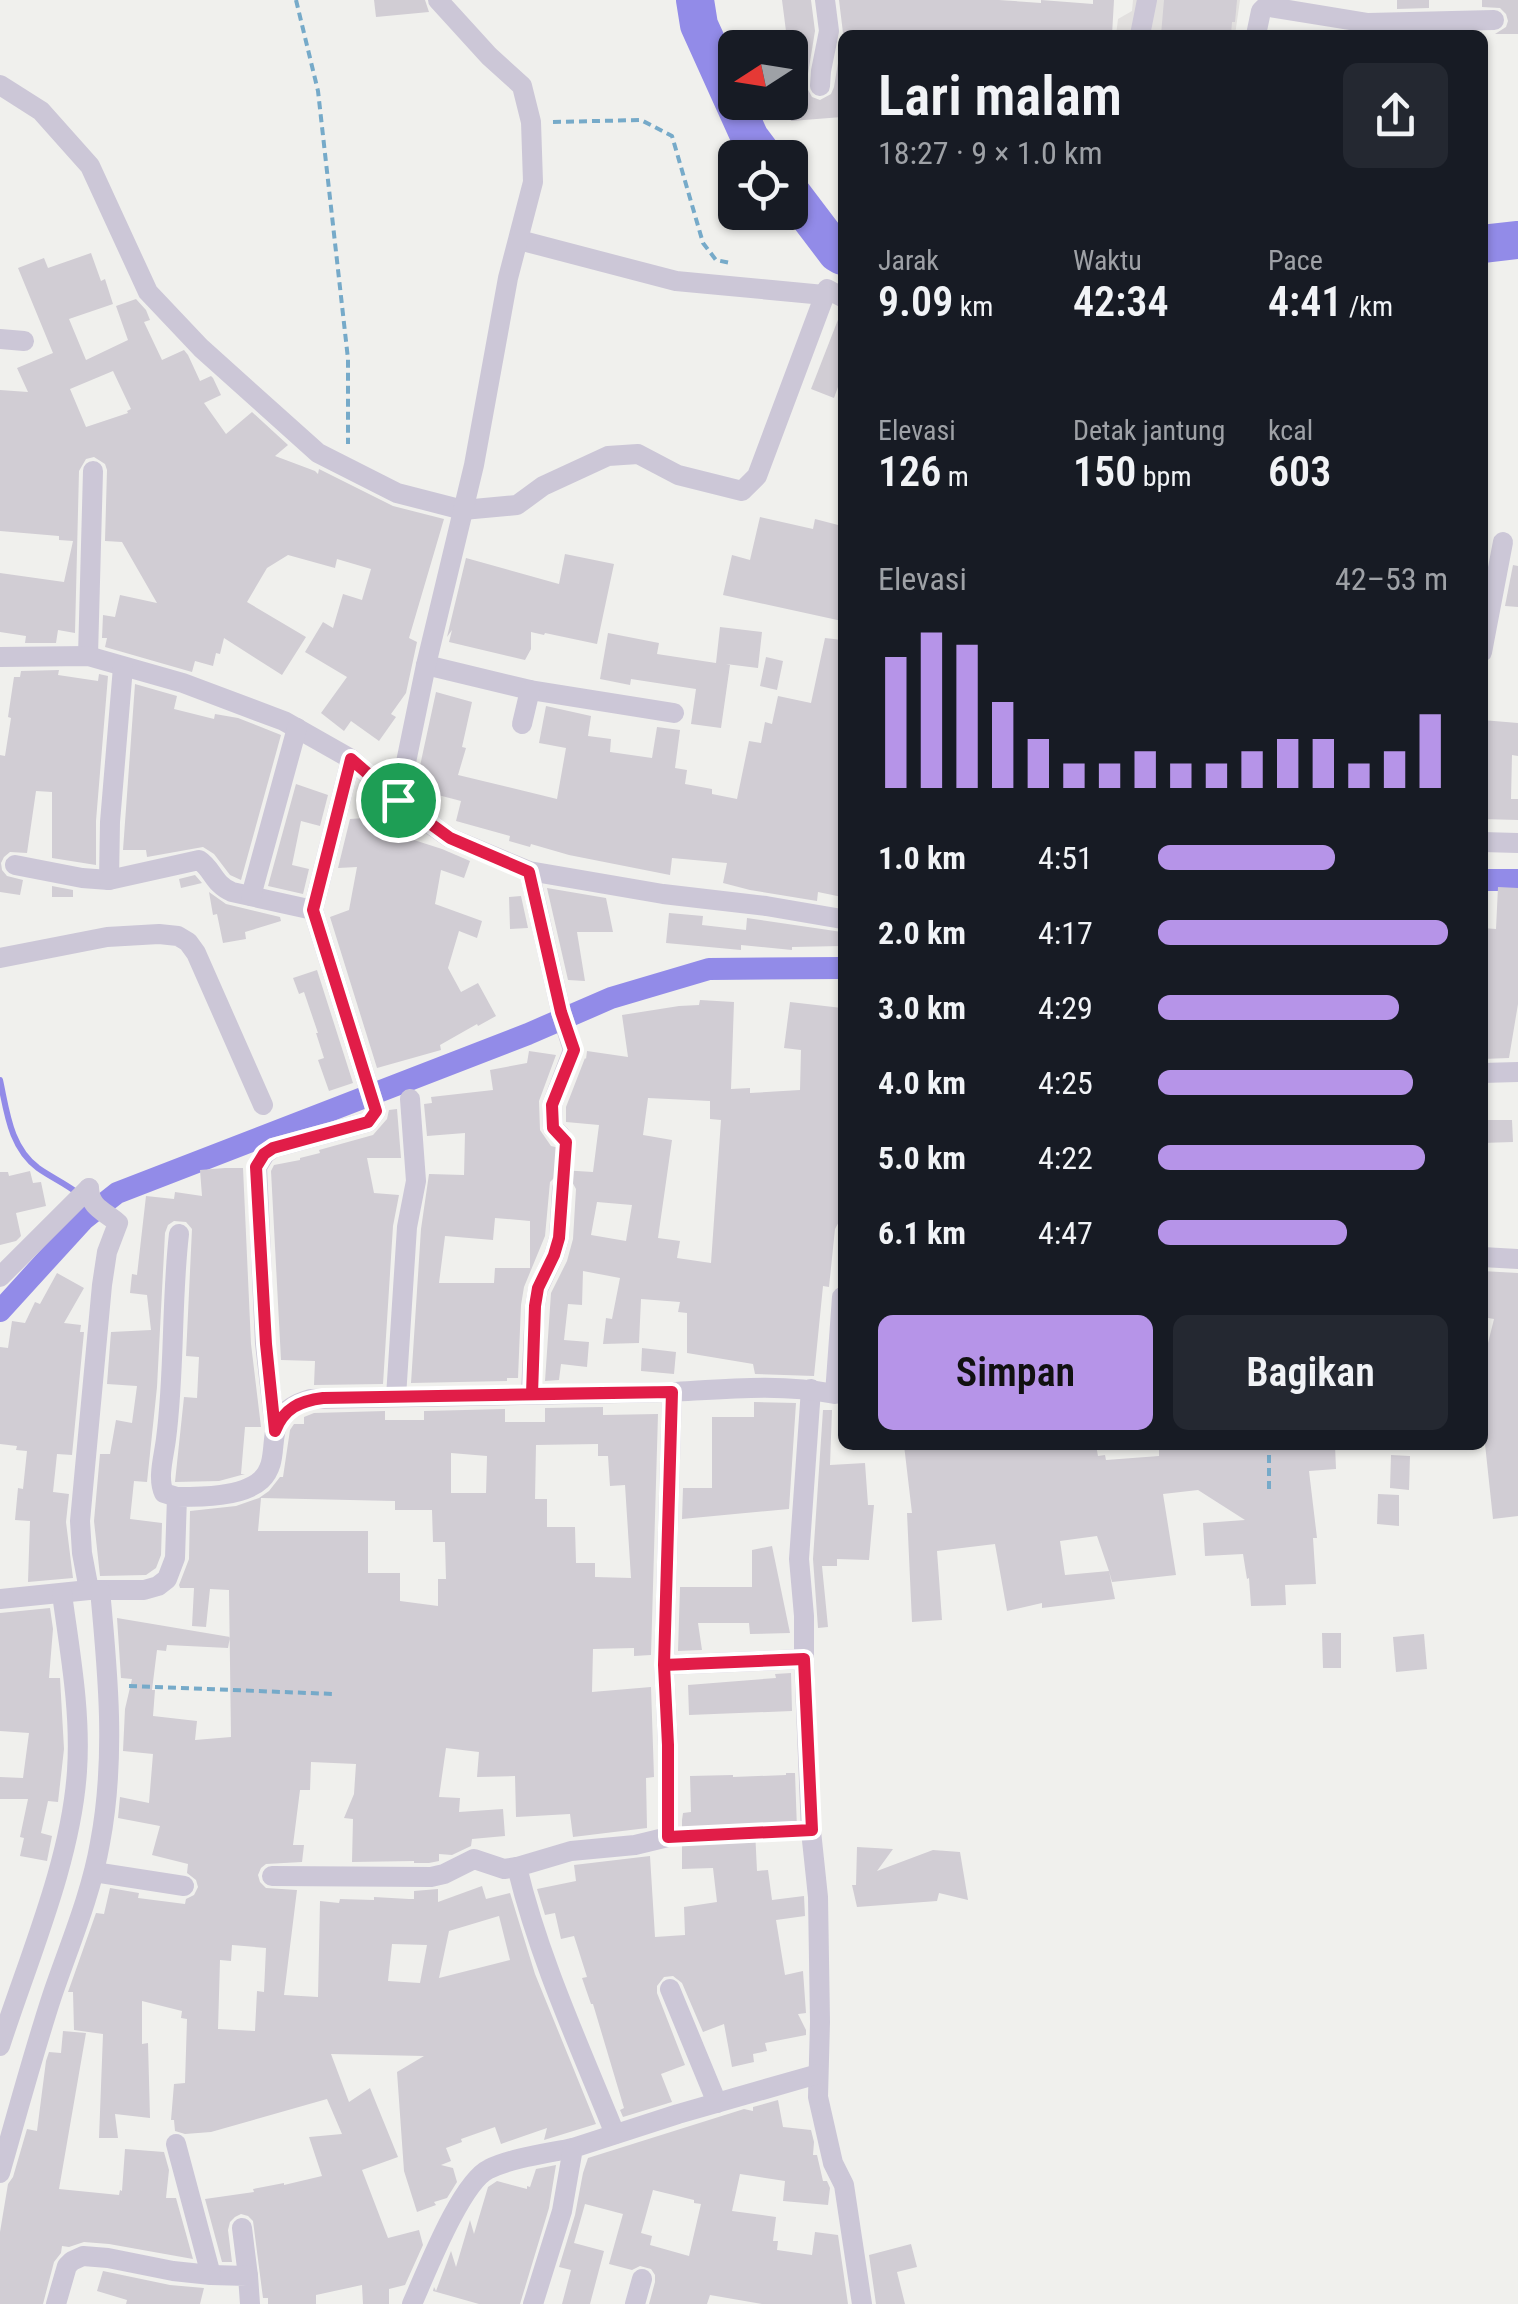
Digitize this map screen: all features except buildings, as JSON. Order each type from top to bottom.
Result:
[{"type":"street","points":[[398,800],[474,464],[508,278],[533,182],[531,122],[522,86],[438,0]]},
{"type":"street","points":[[820,86],[829,31],[825,0]]},
{"type":"street","points":[[1141,30],[1147,0]]},
{"type":"street","points":[[1257,30],[1264,8],[1386,24],[1494,20]]},
{"type":"street","points":[[0,85],[41,111],[90,166],[148,292],[202,348],[318,453],[397,493],[463,510],[517,505],[543,486],[608,456],[638,454],[678,475],[742,491],[756,476],[833,296],[676,281],[519,240]]},
{"type":"street","points":[[0,339],[24,340]]},
{"type":"street","points":[[88,656],[93,470]]},
{"type":"street","points":[[1488,621],[1503,542]]},
{"type":"street","points":[[0,657],[88,656],[184,683],[284,721],[351,759],[450,838],[529,872],[838,918]]},
{"type":"street","points":[[426,665],[530,690],[674,713]]},
{"type":"street","points":[[109,880],[123,667]]},
{"type":"street","points":[[522,724],[530,690]]},
{"type":"street","points":[[252,896],[297,728]]},
{"type":"street","points":[[275,1431],[256,1167],[273,1148],[368,1122],[376,1111],[313,910],[351,759]]},
{"type":"street","points":[[1488,842],[1518,842]]},
{"type":"street","points":[[15,865],[109,880],[198,860],[222,888],[313,910]]},
{"type":"street","points":[[529,872],[561,1012],[574,1050],[552,1105],[553,1128],[561,1136]]},
{"type":"street","points":[[0,958],[107,937],[178,936],[196,953],[263,1105]]},
{"type":"street","points":[[1488,1072],[1518,1072]]},
{"type":"street","points":[[396,1397],[407,1227],[416,1181],[410,1098]]},
{"type":"street","points":[[0,1277],[89,1188],[90,1200],[96,1208],[118,1223],[107,1252],[102,1285],[80,1521],[77,1770],[71,1820],[49,1901],[0,2046]]},
{"type":"street","points":[[532,1394],[535,1306],[538,1288],[559,1238],[562,1188]]},
{"type":"street","points":[[178,1234],[170,1416],[160,1481],[164,1493],[177,1497],[208,1497],[258,1483],[266,1474],[282,1415],[302,1402],[323,1398],[730,1389],[811,1389],[838,1395]]},
{"type":"street","points":[[1488,1257],[1518,1259]]},
{"type":"street","points":[[811,1389],[799,1559],[818,1897],[818,2097],[833,2163],[844,2184],[862,2304]]},
{"type":"street","points":[[272,1876],[431,1878],[474,1858],[504,1869],[571,1851],[668,1837],[664,1665],[672,1392]]},
{"type":"street","points":[[0,1599],[158,1586],[167,1579],[175,1558],[177,1497]]},
{"type":"street","points":[[0,2173],[94,1872],[104,1818],[109,1685],[80,1592]]},
{"type":"street","points":[[664,1665],[804,1659]]},
{"type":"street","points":[[518,1867],[563,2007],[616,2134]]},
{"type":"street","points":[[94,1872],[184,1886]]},
{"type":"street","points":[[0,1971],[25,1969]]},
{"type":"street","points":[[670,1990],[717,2103]]},
{"type":"street","points":[[412,2304],[456,2212],[478,2176],[495,2166],[573,2148],[818,2074]]},
{"type":"street","points":[[176,2144],[212,2275]]},
{"type":"street","points":[[532,2304],[562,2212],[573,2148]]},
{"type":"street","points":[[242,2228],[250,2304]]},
{"type":"street","points":[[56,2304],[67,2266],[80,2257],[97,2256],[173,2271],[248,2276]]},
{"type":"street","points":[[635,2304],[642,2279]]},
{"type":"path","points":[[296,0],[318,91],[348,360],[348,468]]},
{"type":"path","points":[[531,122],[641,120],[672,136],[703,243],[716,260],[734,264]]},
{"type":"path","points":[[1269,1450],[1269,1489]]},
{"type":"path","points":[[109,1685],[334,1694]]},
{"type":"path","points":[[668,1837],[812,1830]]},
{"type":"shaded area","points":[[1133,0],[1240,0],[1236,30],[1117,30],[1118,19],[1132,11]]},
{"type":"waterway","points":[[695,0],[699,25],[752,140]]},
{"type":"waterway","points":[[808,215],[838,254]]},
{"type":"waterway","points":[[1488,243],[1518,240]]},
{"type":"waterway","points":[[1488,880],[1518,880]]},
{"type":"waterway","points":[[0,1311],[83,1220],[117,1193],[528,1034],[611,998],[709,969],[838,968]]},
{"type":"waterway","points":[[0,1080],[11,1128],[21,1150],[38,1168],[80,1195]]},
{"type":"route","points":[[398,800],[351,759],[313,910],[375,1116],[368,1122],[273,1148],[256,1167],[268,1379],[275,1431],[282,1415],[311,1399],[672,1392],[668,1528],[664,1665],[804,1659],[812,1830],[668,1837],[664,1665],[672,1392],[532,1394],[538,1288],[554,1255],[562,1217],[566,1142],[553,1128],[552,1105],[574,1050],[561,1012],[529,872],[450,838],[398,800]]}]
